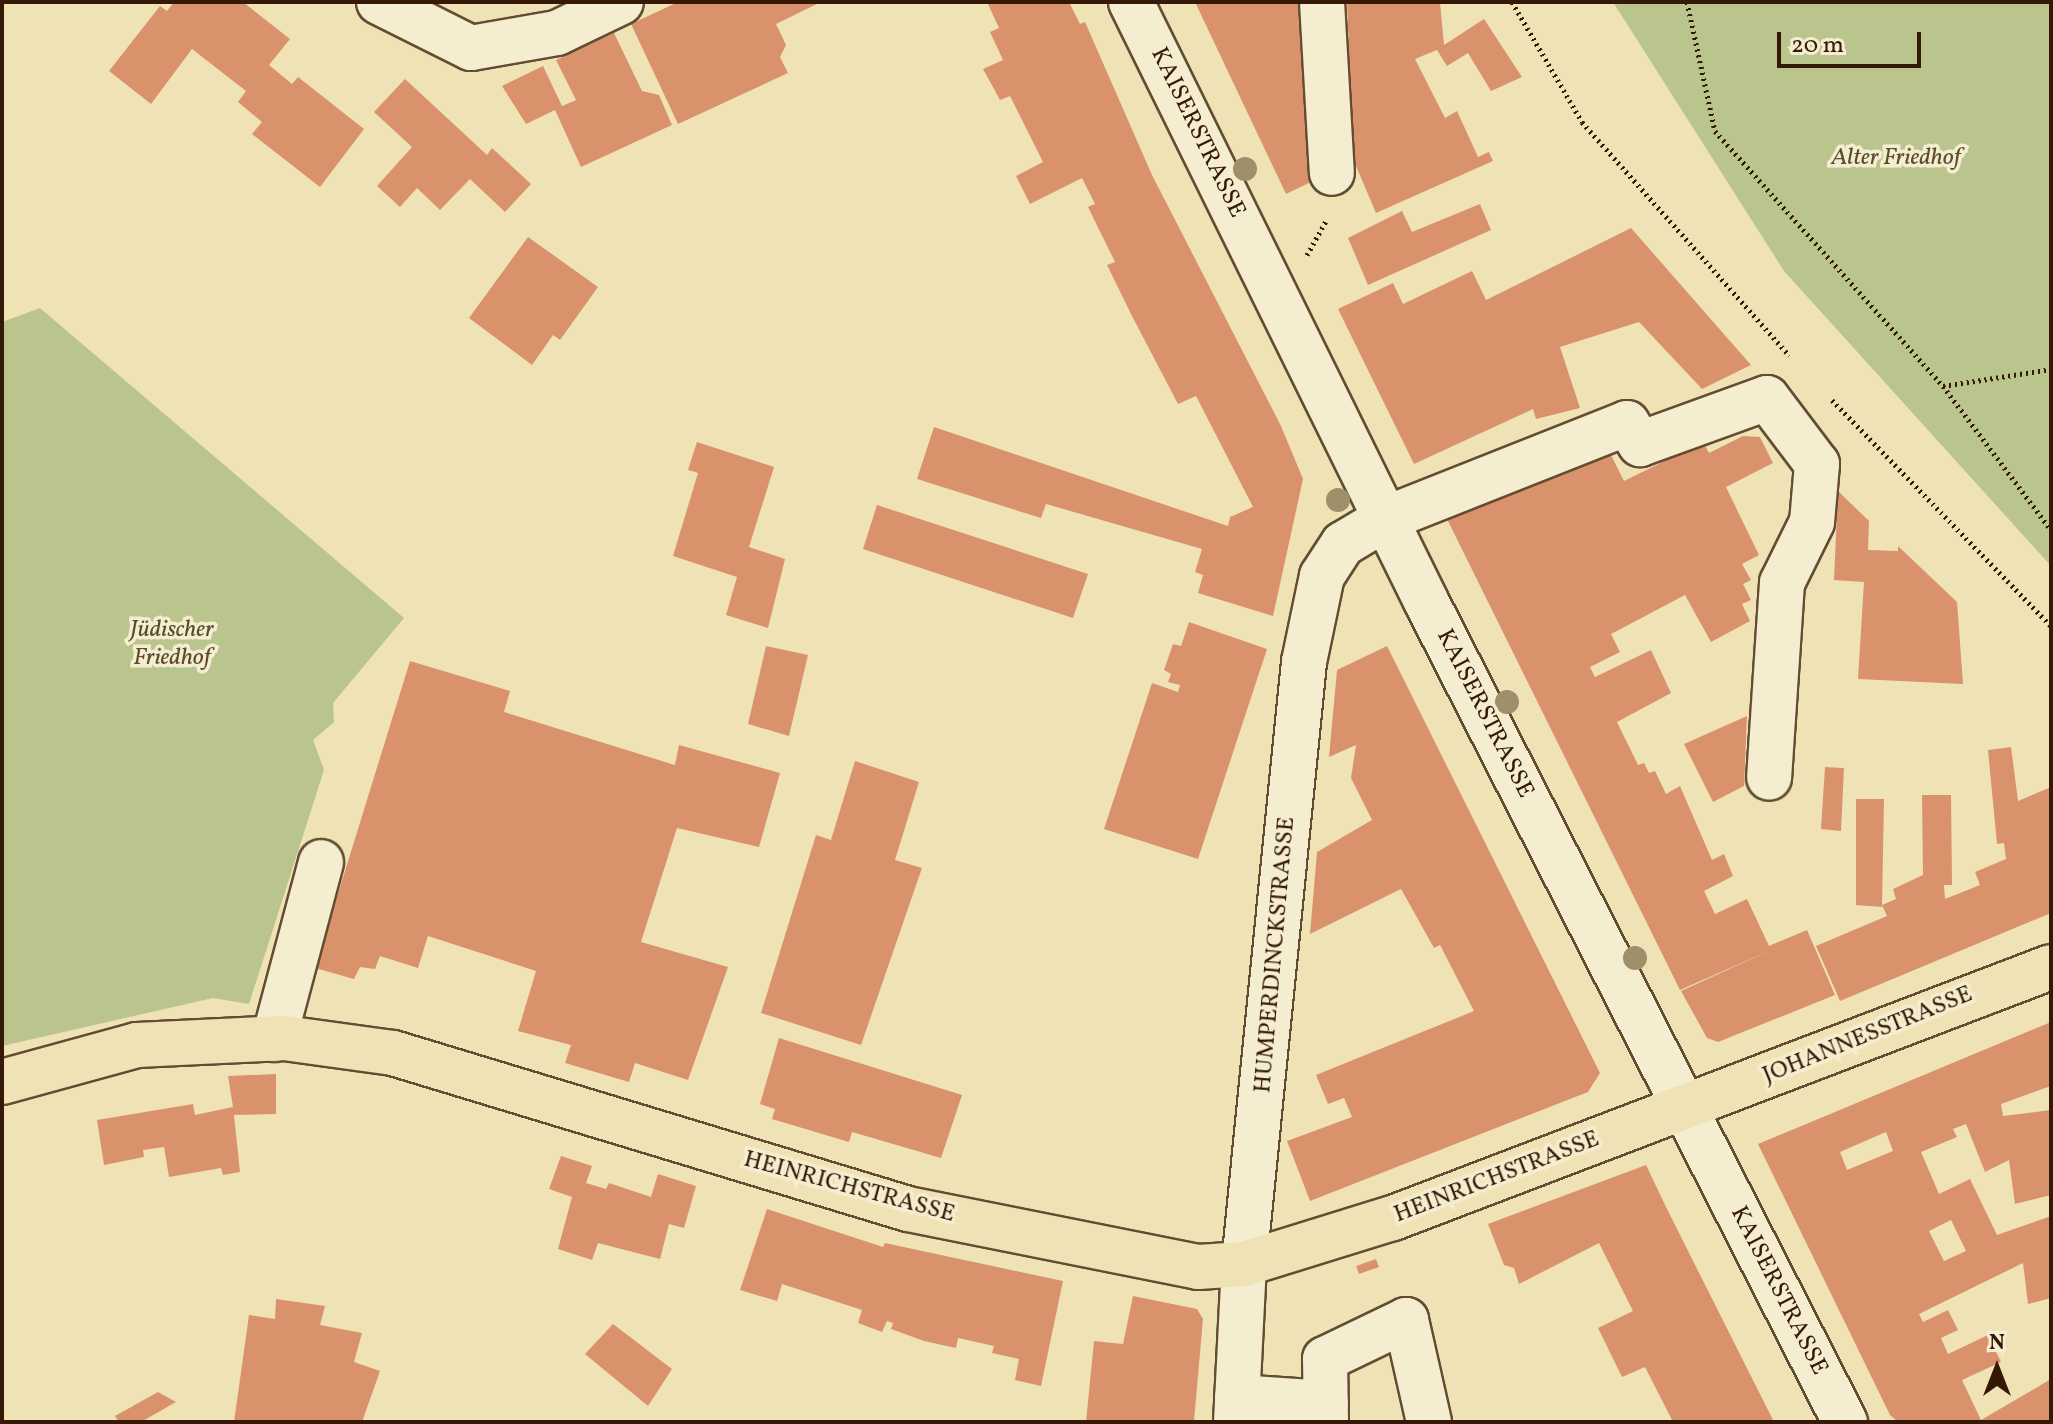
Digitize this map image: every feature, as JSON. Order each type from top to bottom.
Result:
[{"type":"main road","name":"JOHANNESSTRASSE","points":[[1686,1108],[2051,967]]},
{"type":"main road","name":"HEINRICHSTRASSE","points":[[2,1082],[137,1045],[274,1039],[393,1053],[908,1209],[1198,1267],[1244,1264],[1393,1218],[1686,1108]]},
{"type":"street","points":[[379,2],[471,48],[557,33],[621,2]]},
{"type":"street","name":"KAISERSTRASSE","points":[[1131,2],[1385,519],[1845,1422]]},
{"type":"street","points":[[1322,2],[1332,173]]},
{"type":"street","name":"HUMPERDINCKSTRASSE","points":[[1237,1410],[1244,1264],[1313,613],[1322,576],[1343,544],[1385,519],[1627,423],[1640,444],[1767,398],[1817,464],[1812,522],[1782,583],[1769,778]]},
{"type":"street","points":[[274,1039],[321,862]]},
{"type":"street","points":[[1237,1410],[1326,1412],[1325,1359],[1406,1320],[1429,1422]]},
{"type":"path","points":[[1512,2],[1582,122],[1791,358]]},
{"type":"path","points":[[1687,2],[1715,131],[1943,386],[2051,530]]},
{"type":"path","points":[[1270,280],[1298,266],[1313,247],[1329,214],[1332,173]]},
{"type":"path","points":[[1943,386],[2051,369]]},
{"type":"path","points":[[1824,391],[2051,626]]},
{"type":"green space","name":"Alter Friedhof","points":[[1613,2],[2051,2],[2051,566],[1784,271]]},
{"type":"green space","name":"Jüdischer Friedhof","points":[[40,308],[404,618],[333,703],[334,722],[313,740],[324,770],[249,1004],[213,998],[2,1046],[2,322]]},
{"type":"building","points":[[174,2],[243,2],[290,39],[269,65],[292,84],[298,77],[364,129],[320,187],[252,134],[262,122],[238,102],[246,91],[192,49],[151,104],[109,71],[160,6],[167,11]]},
{"type":"building","points":[[678,2],[821,2],[776,24],[786,45],[780,57],[788,73],[678,124],[631,24]]},
{"type":"building","points":[[987,2],[1069,2],[1080,24],[1085,22],[1152,175],[1281,426],[1303,479],[1273,616],[1198,593],[1203,575],[1195,572],[1202,549],[1046,504],[1041,518],[917,479],[934,427],[1228,526],[1230,517],[1253,507],[1196,396],[1178,404],[1132,316],[1107,265],[1115,262],[1088,207],[1095,204],[1082,178],[1030,204],[1016,176],[1043,162],[1010,96],[1000,100],[983,69],[1003,60],[990,32],[999,28]]},
{"type":"building","points":[[1195,2],[1304,2],[1313,181],[1286,194]]},
{"type":"building","points":[[1347,2],[1440,2],[1444,45],[1484,19],[1522,77],[1491,91],[1468,53],[1447,66],[1437,50],[1415,59],[1445,118],[1457,111],[1478,157],[1489,152],[1493,161],[1376,213],[1353,159]]},
{"type":"building","points":[[614,33],[642,91],[659,95],[672,125],[581,167],[555,110],[526,124],[502,86],[543,66],[562,106],[576,100],[556,60]]},
{"type":"building","points":[[405,79],[487,155],[492,148],[531,184],[505,212],[470,179],[440,210],[417,188],[400,207],[377,186],[412,147],[374,112]]},
{"type":"building","points":[[1480,204],[1491,230],[1368,285],[1348,238],[1402,211],[1412,232]]},
{"type":"building","points":[[1631,228],[1751,365],[1702,389],[1639,322],[1560,347],[1580,408],[1536,419],[1533,409],[1414,464],[1338,309],[1393,283],[1403,304],[1472,271],[1486,300]]},
{"type":"building","points":[[528,237],[598,287],[560,340],[553,335],[532,365],[469,318]]},
{"type":"building","points":[[1743,436],[1760,437],[1773,463],[1726,487],[1759,555],[1742,564],[1751,580],[1743,584],[1751,600],[1742,604],[1750,621],[1711,642],[1685,595],[1611,634],[1620,652],[1590,667],[1595,677],[1651,650],[1671,693],[1617,722],[1638,765],[1644,763],[1649,773],[1655,771],[1666,794],[1680,786],[1712,860],[1724,854],[1733,876],[1704,891],[1715,914],[1747,899],[1769,946],[1807,930],[1835,995],[1718,1042],[1707,1038],[1681,991],[1771,950],[1680,990],[1444,513],[1608,449],[1624,481],[1703,442],[1709,453]]},
{"type":"building","points":[[697,442],[774,467],[749,547],[785,559],[768,628],[726,615],[737,577],[673,556],[698,473],[688,470]]},
{"type":"building","points":[[1838,491],[1869,521],[1868,550],[1898,551],[1898,546],[1957,602],[1963,684],[1858,679],[1864,582],[1834,580]]},
{"type":"building","points":[[877,505],[1088,574],[1073,618],[863,549]]},
{"type":"building","points":[[1189,622],[1267,649],[1198,859],[1104,829],[1152,683],[1178,692],[1180,685],[1168,682],[1171,674],[1164,670],[1173,644],[1181,646]]},
{"type":"building","points":[[766,646],[808,655],[789,736],[748,724]]},
{"type":"building","points":[[1387,646],[1600,1073],[1588,1092],[1310,1201],[1287,1141],[1352,1117],[1344,1098],[1328,1104],[1316,1075],[1474,1011],[1440,945],[1434,948],[1401,889],[1310,934],[1317,852],[1372,820],[1351,778],[1356,745],[1329,757],[1337,670]]},
{"type":"building","points":[[410,661],[510,691],[504,712],[675,765],[679,745],[780,773],[759,847],[677,828],[641,942],[728,967],[688,1080],[635,1063],[629,1082],[565,1063],[571,1045],[518,1031],[536,971],[428,936],[418,968],[380,956],[375,969],[360,967],[354,979],[315,968]]},
{"type":"building","points":[[1747,716],[1744,786],[1713,802],[1684,744]]},
{"type":"building","points":[[2011,747],[2018,801],[2051,787],[2051,913],[1840,1001],[1816,946],[1887,916],[1882,905],[1896,899],[1893,889],[1923,875],[1922,795],[1951,795],[1952,885],[1944,885],[1945,899],[1980,885],[1975,872],[2006,859],[2004,843],[1997,844],[1988,750]]},
{"type":"building","points":[[855,761],[919,782],[895,860],[922,868],[861,1045],[761,1013],[816,835],[831,840]]},
{"type":"building","points":[[1825,767],[1844,768],[1841,831],[1821,829]]},
{"type":"building","points":[[1856,799],[1884,799],[1882,907],[1856,905]]},
{"type":"building","points":[[2051,1022],[2051,1086],[2001,1104],[2003,1116],[2051,1110],[2051,1195],[2015,1204],[2009,1160],[1985,1172],[1966,1124],[1953,1129],[1957,1137],[1921,1152],[1939,1194],[1970,1179],[1997,1235],[2051,1216],[2051,1298],[2028,1304],[2023,1263],[1919,1314],[1923,1322],[1948,1310],[1958,1330],[1941,1338],[1948,1354],[1988,1335],[2001,1362],[1962,1380],[1981,1420],[2051,1379],[2051,1422],[1898,1422],[1890,1415],[1758,1144]],"holes":[[[1886,1132],[1893,1151],[1847,1170],[1840,1152]],[[1951,1220],[1966,1251],[1944,1261],[1929,1231]]]},
{"type":"building","points":[[779,1038],[962,1095],[941,1158],[852,1132],[849,1142],[772,1119],[775,1109],[760,1104]]},
{"type":"building","points":[[276,1074],[276,1114],[234,1115],[240,1172],[223,1175],[221,1168],[169,1177],[164,1147],[143,1150],[144,1157],[104,1165],[97,1120],[193,1104],[195,1115],[233,1107],[228,1076]]},
{"type":"building","points":[[561,1156],[592,1166],[586,1183],[606,1189],[609,1183],[651,1197],[658,1174],[696,1186],[684,1228],[669,1224],[660,1259],[598,1243],[592,1260],[558,1249],[572,1197],[549,1189]]},
{"type":"building","points":[[1646,1165],[1774,1422],[1673,1422],[1645,1367],[1622,1377],[1598,1328],[1633,1311],[1599,1243],[1519,1284],[1514,1268],[1504,1265],[1488,1224]]},
{"type":"building","points":[[767,1209],[883,1247],[885,1243],[1063,1281],[1041,1386],[1015,1380],[1019,1359],[992,1353],[994,1346],[958,1338],[956,1348],[924,1341],[891,1329],[893,1323],[887,1321],[882,1332],[858,1323],[862,1310],[782,1284],[777,1301],[740,1290]]},
{"type":"building","points":[[1376,1259],[1379,1267],[1359,1274],[1356,1266]]},
{"type":"building","points":[[1133,1296],[1197,1309],[1203,1319],[1194,1421],[1086,1422],[1094,1341],[1123,1344]]},
{"type":"building","points":[[276,1299],[325,1306],[320,1325],[362,1333],[354,1362],[380,1371],[362,1422],[234,1422],[249,1315],[275,1319]]},
{"type":"building","points":[[613,1324],[672,1369],[648,1406],[585,1354]]},
{"type":"building","points":[[158,1392],[176,1402],[141,1422],[119,1422],[115,1416]]}]
